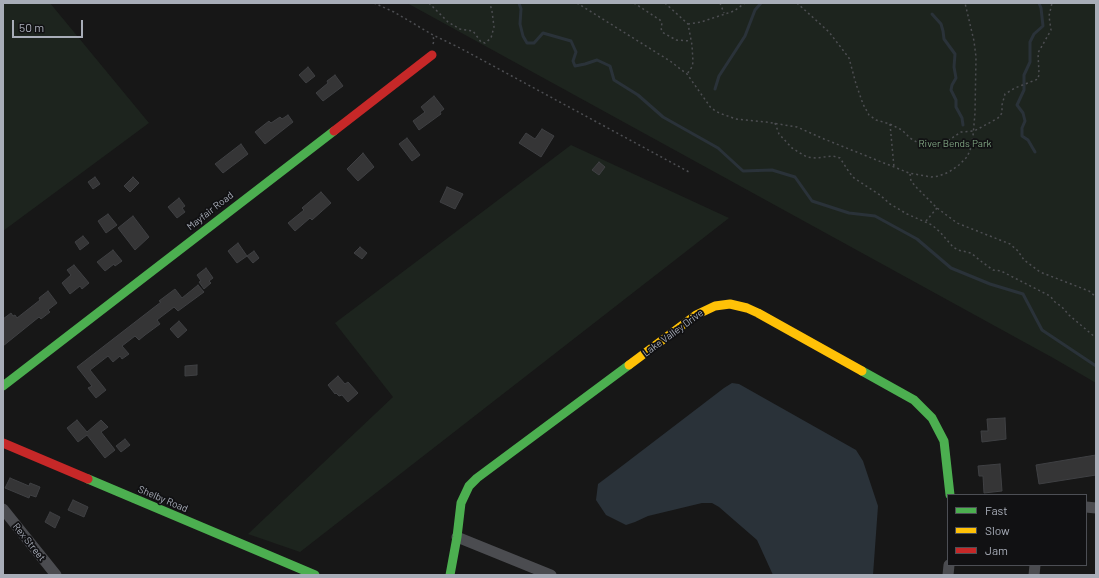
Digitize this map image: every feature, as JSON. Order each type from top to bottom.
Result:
[{"type":"street","name":"Mayfair Road","points":[[3,386],[432,55]]},
{"type":"street","name":"Lake Valley Drive","points":[[450,575],[464,495],[469,486],[477,478],[696,315],[705,310],[723,304],[747,308],[758,313],[914,400],[932,418],[944,441],[950,494]]},
{"type":"street","name":"Shelby Road","points":[[3,443],[314,575]]},
{"type":"street","name":"Rex Street","points":[[3,509],[56,575]]},
{"type":"street","points":[[457,537],[551,575]]},
{"type":"path","points":[[374,3],[394,12],[439,38],[689,172]]},
{"type":"path","points":[[428,3],[448,22],[460,29],[473,31],[480,42],[485,43],[491,38],[494,27],[492,11],[489,3]]},
{"type":"path","points":[[577,3],[670,61],[687,74],[711,108],[719,113],[736,118],[796,127],[824,140],[909,173],[931,176],[939,176],[950,172],[959,166],[966,158],[970,150],[974,131],[976,57],[974,41],[965,3]]},
{"type":"path","points":[[634,3],[660,20],[662,23],[660,28],[662,32],[676,40],[692,41]]},
{"type":"path","points":[[665,3],[688,24],[692,41],[693,62],[692,67],[687,74]]},
{"type":"path","points":[[720,3],[724,13]]},
{"type":"path","points":[[688,24],[701,22],[724,13],[734,11],[745,3]]},
{"type":"path","points":[[797,3],[829,32],[850,58],[856,84],[863,104],[869,114],[876,120],[890,124],[902,130],[910,138],[920,144],[940,144],[962,132],[974,131],[998,118],[1002,114],[1002,105],[1006,94],[1022,84],[1038,79],[1038,53],[1051,30],[1049,16],[1052,3]]},
{"type":"path","points":[[434,41],[439,38]]},
{"type":"path","points":[[775,123],[779,134],[792,148],[807,156],[816,158],[833,156],[840,158],[849,172],[860,182],[868,186],[894,207],[907,214],[926,221],[940,232],[953,247],[971,253],[993,270],[1001,271],[1050,296],[1055,302],[1062,306],[1069,315],[1096,338]]},
{"type":"path","points":[[890,124],[894,167]]},
{"type":"path","points":[[909,173],[910,181],[937,208],[957,223],[1010,244],[1018,251],[1024,260],[1040,272],[1089,291],[1096,297]]},
{"type":"path","points":[[926,221],[937,208]]},
{"type":"green space","points":[[3,3],[50,3],[149,123],[3,231]]},
{"type":"green space","name":"River Bends Park","points":[[407,3],[1096,3],[1096,383],[1055,359]]},
{"type":"green space","points":[[571,145],[729,218],[300,552],[248,534],[393,397],[335,323]]},
{"type":"shaded area","points":[[732,383],[739,384],[856,450],[863,461],[878,506],[873,575],[773,575],[757,540],[719,507],[712,503],[702,503],[648,516],[626,525],[606,515],[596,500],[598,484]]},
{"type":"building","points":[[308,67],[315,76],[306,83],[299,75]]},
{"type":"building","points":[[335,75],[343,86],[323,101],[316,93]]},
{"type":"building","points":[[434,96],[444,109],[440,112],[441,114],[419,130],[413,121],[425,112],[421,107]]},
{"type":"building","points":[[288,115],[293,122],[265,144],[255,132],[269,121],[271,123],[280,117],[282,119]]},
{"type":"building","points":[[542,129],[554,136],[541,157],[519,143],[526,133],[535,139]]},
{"type":"building","points":[[407,138],[420,155],[412,161],[399,144]]},
{"type":"building","points":[[241,144],[248,154],[223,173],[215,164]]},
{"type":"building","points":[[363,153],[374,167],[358,181],[347,169]]},
{"type":"building","points":[[599,162],[605,167],[599,175],[592,170]]},
{"type":"building","points":[[95,177],[100,184],[93,189],[88,182]]},
{"type":"building","points":[[133,177],[139,183],[130,192],[124,186]]},
{"type":"building","points":[[447,187],[463,194],[455,209],[440,202]]},
{"type":"building","points":[[321,192],[331,203],[312,220],[310,218],[295,231],[288,223],[304,210],[302,208]]},
{"type":"building","points":[[179,198],[185,206],[182,208],[185,212],[177,218],[168,207]]},
{"type":"building","points":[[108,214],[117,225],[106,233],[98,221]]},
{"type":"building","points":[[133,216],[149,237],[135,250],[118,228]]},
{"type":"building","points":[[83,236],[89,243],[80,250],[75,242]]},
{"type":"building","points":[[238,243],[247,256],[237,263],[228,251]]},
{"type":"building","points":[[360,247],[367,253],[362,259],[354,253]]},
{"type":"building","points":[[113,250],[122,261],[115,266],[114,264],[105,271],[97,262]]},
{"type":"building","points":[[254,251],[259,258],[253,263],[247,256]]},
{"type":"building","points":[[74,265],[89,283],[82,289],[80,286],[70,294],[62,283],[71,275],[67,270]]},
{"type":"building","points":[[206,268],[213,278],[209,281],[211,283],[204,289],[199,282],[201,281],[197,275]]},
{"type":"building","points":[[198,285],[204,292],[178,311],[174,307],[157,320],[160,324],[139,340],[135,336],[122,346],[129,354],[122,359],[120,356],[113,362],[108,356],[90,370],[106,390],[96,398],[88,388],[92,386],[77,367],[161,302],[159,301],[175,289],[182,298]]},
{"type":"building","points":[[48,291],[57,303],[48,310],[50,312],[41,319],[39,317],[3,346],[3,319],[11,313],[17,318],[40,300],[39,298]]},
{"type":"building","points":[[179,321],[187,330],[178,338],[170,329]]},
{"type":"building","points":[[197,365],[197,375],[185,376],[185,366]]},
{"type":"building","points":[[338,376],[345,384],[348,382],[358,393],[348,402],[342,395],[339,396],[336,393],[335,394],[328,385]]},
{"type":"building","points":[[1005,418],[1006,439],[982,442],[981,431],[988,431],[987,419]]},
{"type":"building","points":[[77,420],[87,432],[101,420],[108,427],[101,432],[115,450],[105,458],[87,435],[78,442],[67,428]]},
{"type":"building","points":[[125,439],[130,445],[121,452],[116,446]]},
{"type":"building","points":[[1096,455],[1096,475],[1039,484],[1036,465]]},
{"type":"building","points":[[1000,464],[1002,491],[984,493],[983,476],[979,476],[978,466]]},
{"type":"building","points":[[10,478],[29,486],[30,483],[40,487],[36,497],[30,495],[29,498],[5,488]]},
{"type":"building","points":[[73,500],[88,507],[84,517],[68,510]]},
{"type":"building","points":[[50,512],[60,517],[55,528],[45,522]]},
{"type":"waterway","points":[[519,3],[521,9],[520,24],[523,36],[527,43],[534,43],[543,33],[571,41],[576,52],[573,61],[575,66],[597,60],[610,66],[614,80],[638,95],[663,117],[718,148],[743,171],[772,170],[795,177],[812,201],[849,213],[875,216],[917,239],[951,268],[990,284],[1023,294],[1042,330],[1096,366]]},
{"type":"waterway","points":[[715,89],[719,76],[745,36],[755,10],[761,3]]},
{"type":"waterway","points":[[1035,152],[1028,140],[1022,136],[1022,128],[1025,121],[1023,113],[1017,105],[1024,90],[1024,75],[1030,62],[1030,42],[1034,34],[1043,26],[1039,3]]},
{"type":"waterway","points":[[932,14],[941,24],[944,39],[955,54],[954,67],[956,78],[951,90],[956,100],[956,107],[962,118],[963,125]]},
{"type":"traffic: fast","points":[[3,386],[334,131]]},
{"type":"traffic: fast","points":[[450,575],[461,503],[469,486],[477,478],[629,365]]},
{"type":"traffic: fast","points":[[862,371],[914,400],[932,418],[944,441],[950,494]]},
{"type":"traffic: fast","points":[[88,479],[315,575]]},
{"type":"traffic: slow","points":[[629,365],[696,315],[715,306],[730,304],[747,308],[758,313],[862,371]]},
{"type":"traffic: jam","points":[[334,131],[432,55]]},
{"type":"traffic: jam","points":[[3,443],[88,479]]}]
